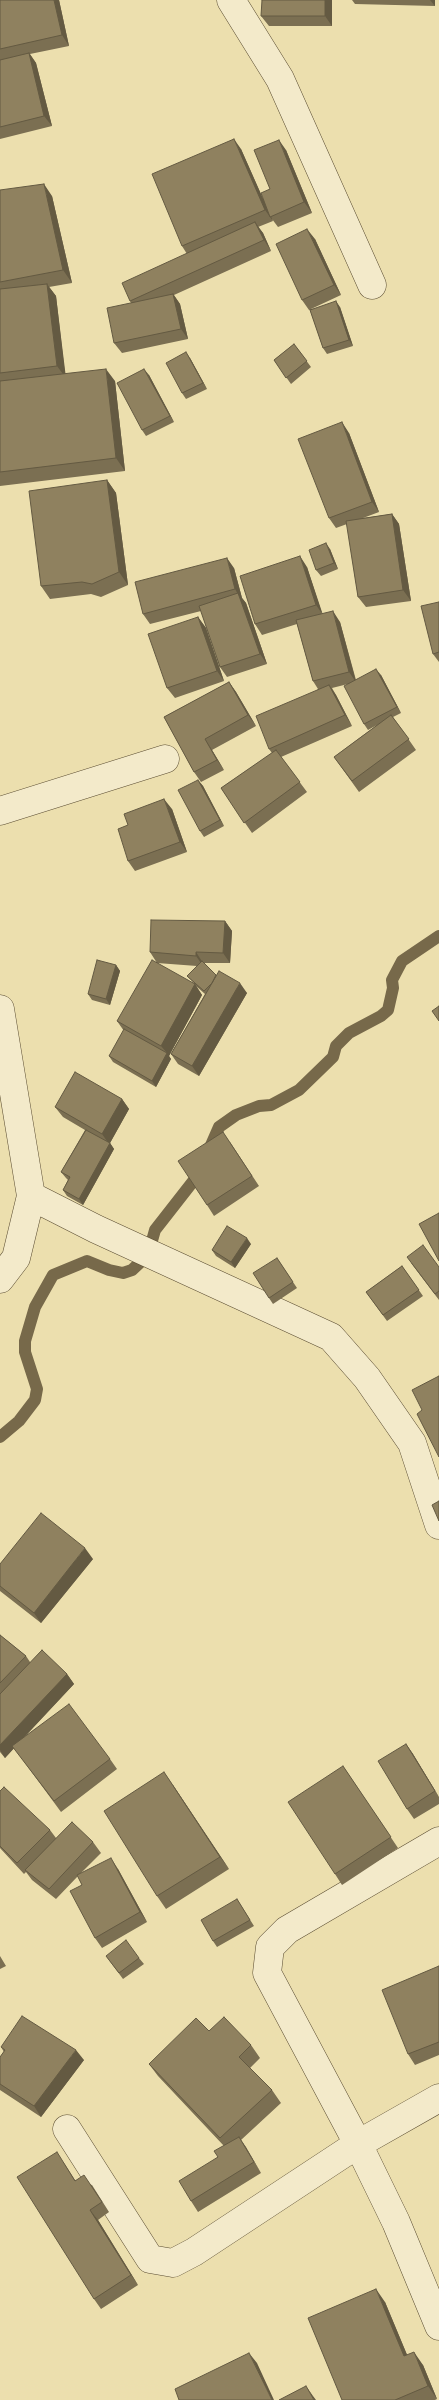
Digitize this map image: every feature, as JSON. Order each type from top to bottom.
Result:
[{"type":"street","points":[[231,0],[280,79],[372,285]]},
{"type":"street","points":[[0,811],[165,759]]},
{"type":"street","points":[[0,1009],[31,1196],[16,1258],[0,1279]]},
{"type":"street","points":[[31,1196],[96,1229],[331,1337],[367,1378],[412,1444],[439,1524]]},
{"type":"street","points":[[439,1841],[287,1930],[270,1947],[267,1973],[358,2144],[396,2222],[439,2326]]},
{"type":"street","points":[[67,2129],[150,2259],[173,2263],[194,2252],[358,2144],[439,2098]]},
{"type":"building","points":[[0,0],[54,0],[62,35],[0,49]]},
{"type":"building","points":[[262,0],[325,0],[325,16],[261,16]]},
{"type":"building","points":[[29,53],[44,116],[0,127],[0,60]]},
{"type":"building","points":[[234,139],[265,210],[182,246],[152,174]]},
{"type":"building","points":[[279,140],[304,202],[270,217],[261,193],[270,189],[254,150]]},
{"type":"building","points":[[44,184],[63,270],[0,282],[0,190]]},
{"type":"building","points":[[255,222],[264,240],[130,301],[122,283]]},
{"type":"building","points":[[307,229],[334,285],[302,300],[276,244]]},
{"type":"building","points":[[47,284],[57,366],[0,373],[0,289]]},
{"type":"building","points":[[173,294],[181,329],[114,343],[107,308]]},
{"type":"building","points":[[336,301],[349,340],[323,348],[310,310]]},
{"type":"building","points":[[294,344],[307,361],[286,378],[274,360]]},
{"type":"building","points":[[186,352],[203,383],[182,393],[166,363]]},
{"type":"building","points":[[106,369],[116,458],[0,472],[0,381]]},
{"type":"building","points":[[144,369],[170,416],[142,430],[117,383]]},
{"type":"building","points":[[342,422],[372,502],[329,518],[298,439]]},
{"type":"building","points":[[107,480],[119,572],[92,584],[82,582],[41,586],[29,491]]},
{"type":"building","points":[[392,514],[403,590],[358,597],[346,521]]},
{"type":"building","points":[[326,543],[334,563],[316,570],[309,550]]},
{"type":"building","points":[[300,556],[316,605],[255,624],[240,576]]},
{"type":"building","points":[[227,558],[235,589],[143,614],[135,582]]},
{"type":"building","points":[[238,593],[260,654],[220,667],[199,606]]},
{"type":"building","points":[[439,602],[439,652],[433,654],[421,606]]},
{"type":"building","points":[[333,611],[349,672],[313,681],[296,620]]},
{"type":"building","points":[[198,617],[217,671],[167,688],[148,634]]},
{"type":"building","points":[[376,669],[397,707],[364,724],[344,686]]},
{"type":"building","points":[[229,682],[248,715],[205,739],[217,760],[194,772],[164,717]]},
{"type":"building","points":[[329,685],[345,715],[269,749],[256,716]]},
{"type":"building","points":[[391,715],[409,739],[352,781],[334,757]]},
{"type":"building","points":[[276,750],[300,782],[244,823],[221,788]]},
{"type":"building","points":[[198,780],[220,820],[200,831],[178,790]]},
{"type":"building","points":[[164,799],[180,842],[128,861],[118,829],[128,825],[124,814]]},
{"type":"building","points":[[151,920],[225,921],[223,953],[196,952],[196,956],[150,952]]},
{"type":"building","points":[[97,960],[116,965],[106,999],[88,994]]},
{"type":"building","points":[[152,960],[195,984],[161,1046],[117,1021]]},
{"type":"building","points":[[202,961],[216,975],[212,983],[204,991],[187,976]]},
{"type":"building","points":[[219,971],[240,983],[192,1066],[171,1054]]},
{"type":"building","points":[[439,1006],[439,1021],[432,1011]]},
{"type":"building","points":[[124,1029],[167,1053],[152,1081],[109,1056]]},
{"type":"building","points":[[75,1072],[122,1099],[102,1134],[55,1107]]},
{"type":"building","points":[[86,1130],[110,1143],[79,1199],[63,1190],[70,1177],[61,1172]]},
{"type":"building","points":[[223,1132],[252,1176],[207,1205],[178,1161]]},
{"type":"building","points":[[439,1213],[439,1261],[419,1224]]},
{"type":"building","points":[[227,1226],[247,1238],[231,1262],[212,1250]]},
{"type":"building","points":[[423,1245],[439,1267],[439,1291],[435,1294],[407,1257]]},
{"type":"building","points":[[277,1258],[293,1282],[269,1298],[253,1273]]},
{"type":"building","points":[[402,1266],[419,1290],[383,1315],[366,1292]]},
{"type":"building","points":[[439,1376],[439,1457],[417,1414],[422,1410],[412,1390]]},
{"type":"building","points":[[439,1501],[439,1521],[432,1505]]},
{"type":"building","points":[[41,1513],[85,1548],[34,1613],[0,1586],[0,1564]]},
{"type":"building","points":[[0,1635],[26,1656],[0,1683]]},
{"type":"building","points":[[42,1650],[67,1674],[0,1745],[0,1694]]},
{"type":"building","points":[[69,1704],[110,1759],[54,1801],[12,1746]]},
{"type":"building","points":[[406,1744],[435,1791],[407,1809],[378,1761]]},
{"type":"building","points":[[343,1766],[391,1837],[335,1874],[288,1802]]},
{"type":"building","points":[[164,1772],[220,1857],[157,1896],[104,1811]]},
{"type":"building","points":[[4,1787],[50,1830],[17,1863],[0,1846],[0,1791]]},
{"type":"building","points":[[72,1822],[93,1842],[49,1889],[25,1870]]},
{"type":"building","points":[[111,1858],[140,1912],[95,1938],[70,1891],[82,1885],[77,1875]]},
{"type":"building","points":[[237,1899],[250,1920],[213,1941],[201,1920]]},
{"type":"building","points":[[126,1940],[139,1958],[119,1973],[106,1956]]},
{"type":"building","points":[[439,1966],[439,2042],[408,2054],[382,1990]]},
{"type":"building","points":[[22,2016],[76,2050],[34,2106],[0,2084],[0,2057],[5,2050],[1,2047]]},
{"type":"building","points":[[224,2017],[251,2045],[239,2057],[272,2090],[220,2138],[149,2064],[196,2018],[209,2031]]},
{"type":"building","points":[[239,2137],[254,2162],[191,2201],[179,2181],[218,2157],[214,2151]]},
{"type":"building","points":[[57,2152],[75,2181],[84,2175],[102,2202],[90,2210],[131,2275],[94,2299],[17,2177]]},
{"type":"building","points":[[376,2289],[404,2356],[414,2352],[428,2386],[395,2400],[342,2400],[308,2318]]},
{"type":"building","points":[[249,2353],[272,2400],[179,2400],[175,2389]]},
{"type":"building","points":[[306,2386],[314,2400],[279,2400]]},
{"type":"waterway","points":[[0,1437],[19,1421],[35,1400],[37,1389],[25,1352],[25,1341],[35,1307],[53,1275],[87,1261],[109,1270],[123,1273],[132,1270],[148,1255],[155,1230],[198,1175],[219,1127],[236,1115],[259,1106],[271,1105],[299,1090],[333,1057],[336,1046],[349,1033],[381,1016],[388,1010],[393,988],[392,980],[402,961],[439,936]]}]
